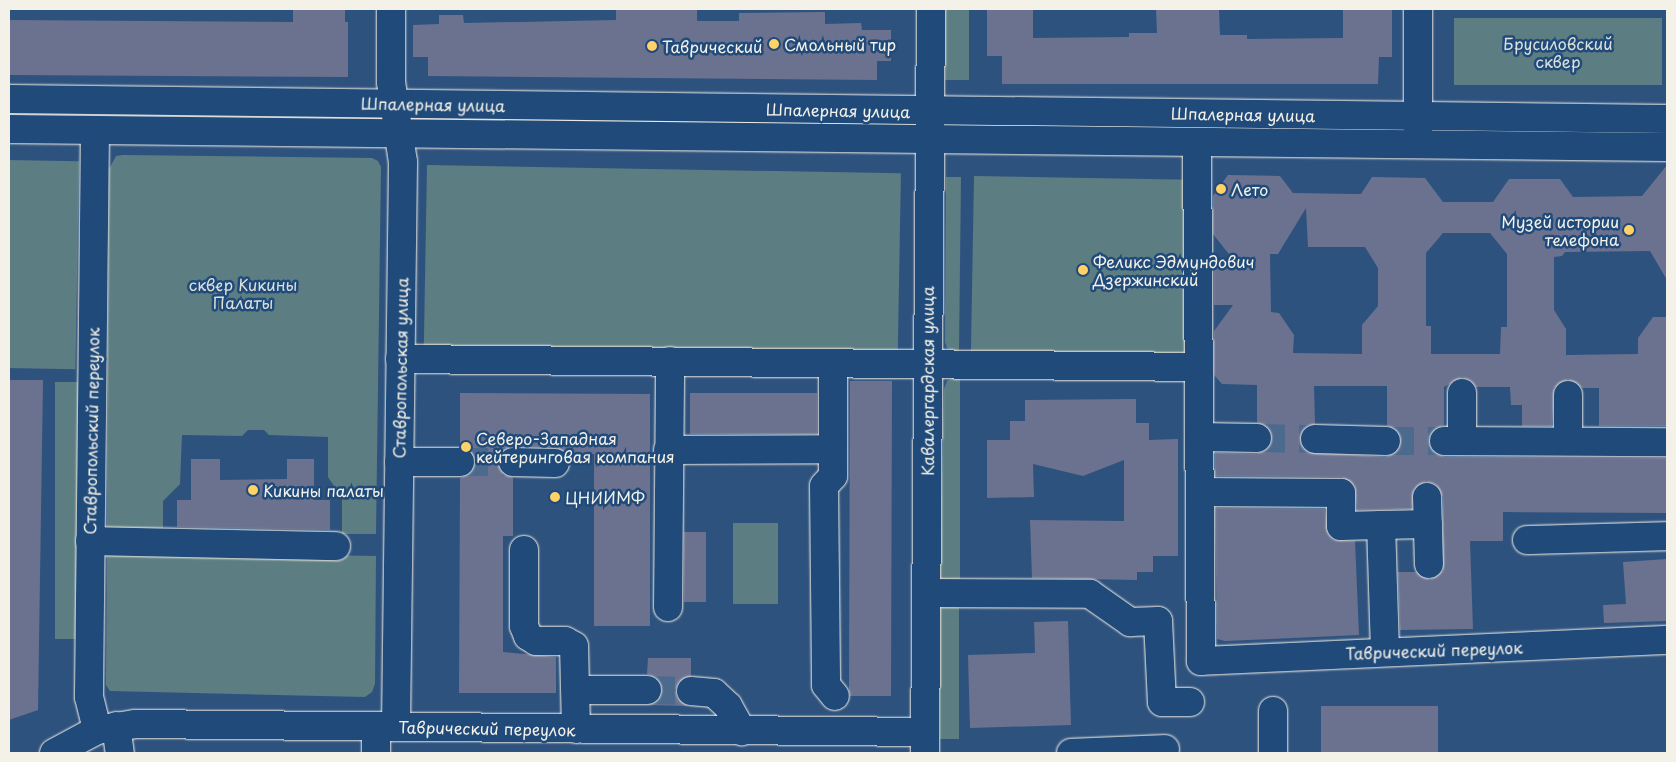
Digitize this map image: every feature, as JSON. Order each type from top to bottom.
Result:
[{"type":"street","points":[[391,9],[404,9]]},
{"type":"street","name":"Ставропольская улица","points":[[383,736],[399,462],[403,162],[394,104],[391,9]]},
{"type":"street","name":"Кавалергардская улица","points":[[925,743],[931,9]]},
{"type":"street","points":[[1418,9],[1418,145]]},
{"type":"street","name":"Шпалерная улица","points":[[9,100],[1667,119]]},
{"type":"street","name":"Шпалерная улица","points":[[9,129],[1667,147]]},
{"type":"street","name":"Ставропольский переулок","points":[[95,130],[89,697],[120,753]]},
{"type":"street","points":[[1196,143],[1200,492],[1341,493],[1341,526],[1428,524]]},
{"type":"street","points":[[400,359],[1198,367]]},
{"type":"street","points":[[668,607],[670,361]]},
{"type":"street","points":[[832,363],[833,476],[824,486],[824,496],[826,685],[835,696]]},
{"type":"street","points":[[1462,393],[1453,441],[1667,442]]},
{"type":"street","points":[[1568,395],[1568,441]]},
{"type":"street","points":[[1200,437],[1257,438]]},
{"type":"street","points":[[1315,439],[1386,440]]},
{"type":"street","points":[[668,450],[833,449]]},
{"type":"street","points":[[399,462],[460,462]]},
{"type":"street","points":[[513,462],[555,462]]},
{"type":"street","name":"Таврический переулок","points":[[1200,492],[1202,661],[1385,651],[1667,640]]},
{"type":"street","points":[[1427,498],[1429,564]]},
{"type":"street","points":[[1382,525],[1385,651]]},
{"type":"street","points":[[1528,540],[1667,536]]},
{"type":"street","points":[[90,541],[336,546]]},
{"type":"street","points":[[524,550],[524,626],[528,636],[536,641],[565,641],[574,636],[577,690],[576,729]]},
{"type":"street","points":[[926,593],[1090,594],[1130,622],[1158,622],[1162,702],[1190,702]]},
{"type":"street","points":[[577,690],[647,690]]},
{"type":"street","points":[[691,690],[714,693],[728,706],[742,731]]},
{"type":"street","points":[[1273,711],[1273,753]]},
{"type":"street","name":"Таврический переулок","points":[[54,753],[107,728],[383,736],[576,729],[742,731],[925,743]]},
{"type":"street","points":[[1070,753],[1165,749]]},
{"type":"green space","points":[[945,9],[969,9],[969,80],[945,80]]},
{"type":"green space","name":"Брусиловский сквер","points":[[1454,18],[1662,18],[1662,85],[1454,85]]},
{"type":"green space","name":"сквер Кикины Палаты","points":[[116,156],[372,158],[378,161],[381,167],[376,534],[342,534],[342,498],[328,477],[328,437],[269,435],[264,430],[248,430],[242,436],[182,435],[180,484],[163,501],[163,530],[107,529],[109,169]]},
{"type":"green space","points":[[9,160],[79,161],[75,369],[9,368]]},
{"type":"green space","points":[[427,165],[901,173],[898,360],[424,352]]},
{"type":"green space","points":[[974,176],[1191,180],[1188,356],[971,352]]},
{"type":"green space","points":[[946,177],[961,177],[959,353],[947,348],[945,342]]},
{"type":"green space","points":[[960,374],[960,583],[940,582],[944,389],[947,381]]},
{"type":"green space","points":[[55,382],[79,382],[79,639],[55,639]]},
{"type":"green space","points":[[733,523],[778,523],[778,604],[733,604]]},
{"type":"green space","points":[[107,551],[376,556],[375,684],[372,692],[365,697],[110,691],[106,685]]},
{"type":"green space","points":[[940,605],[959,605],[959,739],[940,739]]},
{"type":"building","points":[[293,9],[345,9],[345,22],[348,22],[348,77],[9,75],[9,20],[293,22]]},
{"type":"building","name":"Таврический","points":[[616,9],[697,9],[697,21],[739,21],[739,13],[825,12],[825,24],[861,23],[862,30],[891,30],[891,61],[877,61],[877,80],[428,76],[428,57],[413,57],[413,25],[439,24],[439,15],[463,15],[464,23],[616,20]]},
{"type":"building","points":[[987,9],[1033,9],[1033,38],[1129,37],[1129,33],[1157,33],[1156,9],[1219,9],[1220,35],[1247,35],[1247,39],[1343,38],[1343,9],[1392,9],[1392,57],[1379,57],[1378,84],[1002,84],[1002,56],[987,56]]},
{"type":"building","points":[[1667,165],[1667,280],[1650,251],[1565,252],[1562,256],[1554,257],[1554,310],[1566,329],[1566,355],[1638,354],[1638,338],[1653,317],[1667,317],[1667,426],[1599,426],[1599,388],[1582,388],[1568,379],[1554,388],[1552,426],[1522,426],[1522,405],[1511,405],[1510,387],[1476,387],[1470,380],[1462,377],[1444,387],[1444,425],[1436,428],[1428,440],[1431,449],[1444,457],[1667,458],[1667,513],[1503,512],[1503,541],[1470,541],[1473,629],[1400,630],[1398,572],[1416,572],[1430,580],[1443,571],[1443,497],[1435,484],[1426,481],[1414,489],[1412,509],[1357,510],[1355,486],[1342,477],[1215,476],[1215,453],[1257,454],[1270,446],[1273,439],[1270,430],[1257,422],[1257,385],[1222,384],[1214,375],[1214,331],[1233,305],[1214,305],[1214,267],[1239,267],[1213,234],[1213,196],[1228,175],[1280,176],[1293,193],[1352,194],[1361,194],[1372,177],[1425,178],[1443,202],[1493,202],[1509,179],[1560,179],[1573,197],[1642,196]],"holes":[[[1306,208],[1308,247],[1365,247],[1378,268],[1378,306],[1362,325],[1362,354],[1293,353],[1294,335],[1279,313],[1271,312],[1270,254],[1278,254]],[[1443,233],[1490,233],[1507,254],[1507,327],[1501,327],[1500,354],[1431,354],[1431,326],[1426,326],[1426,253]],[[1314,386],[1387,386],[1387,425],[1400,434],[1399,450],[1386,457],[1306,452],[1299,438],[1302,430],[1315,424]]]},
{"type":"building","points":[[9,380],[43,380],[38,710],[9,720]]},
{"type":"building","points":[[850,381],[892,381],[891,696],[850,696],[849,691]]},
{"type":"building","points":[[460,393],[650,394],[650,626],[594,626],[594,454],[567,454],[555,447],[513,446],[499,454],[500,470],[513,478],[513,536],[503,536],[503,652],[556,657],[556,693],[459,693],[460,478],[468,475],[476,462],[473,454],[460,446]]},
{"type":"building","points":[[690,393],[817,393],[817,434],[690,434]]},
{"type":"building","points":[[1136,399],[1136,423],[1149,423],[1149,440],[1178,439],[1178,556],[1153,556],[1153,572],[1137,572],[1137,580],[1032,578],[1030,520],[1124,521],[1124,460],[1083,476],[1033,464],[1034,497],[987,498],[987,440],[1010,440],[1010,421],[1025,421],[1025,400]]},
{"type":"building","name":"Кикины палаты","points":[[191,459],[220,459],[220,480],[287,479],[287,459],[314,459],[314,500],[330,500],[330,530],[177,527],[177,500],[191,500]]},
{"type":"building","points":[[1215,508],[1325,509],[1328,534],[1334,540],[1355,541],[1359,635],[1225,641],[1217,639]]},
{"type":"building","points":[[684,532],[706,532],[706,602],[684,602]]},
{"type":"building","points":[[1667,559],[1667,621],[1604,623],[1603,605],[1626,604],[1623,562]]},
{"type":"building","points":[[1068,621],[1071,725],[970,728],[968,655],[1035,653],[1034,622]]},
{"type":"building","points":[[648,658],[691,658],[691,676],[679,682],[675,690],[677,698],[688,706],[648,705],[660,698],[663,690],[655,677],[647,674]]},
{"type":"building","points":[[1321,706],[1438,706],[1438,753],[1321,753]]},
{"type":"tunnel","points":[[1257,438],[1315,439]]},
{"type":"tunnel","points":[[1386,441],[1444,441]]},
{"type":"tunnel","points":[[460,462],[513,462]]},
{"type":"tunnel","points":[[647,690],[691,691]]},
{"type":"place","name":"Смольный тир","points":[[774,44]]},
{"type":"place","name":"Таврический","points":[[652,46]]},
{"type":"place","name":"Лето","points":[[1221,189]]},
{"type":"place","name":"Музей истории телефона","points":[[1629,230]]},
{"type":"place","name":"Феликс Эдмундович Дзержинский","points":[[1083,270]]},
{"type":"place","name":"Северо-Западная кейтеринговая компания","points":[[466,447]]},
{"type":"place","name":"Кикины палаты","points":[[253,490]]},
{"type":"place","name":"ЦНИИМФ","points":[[555,497]]}]
